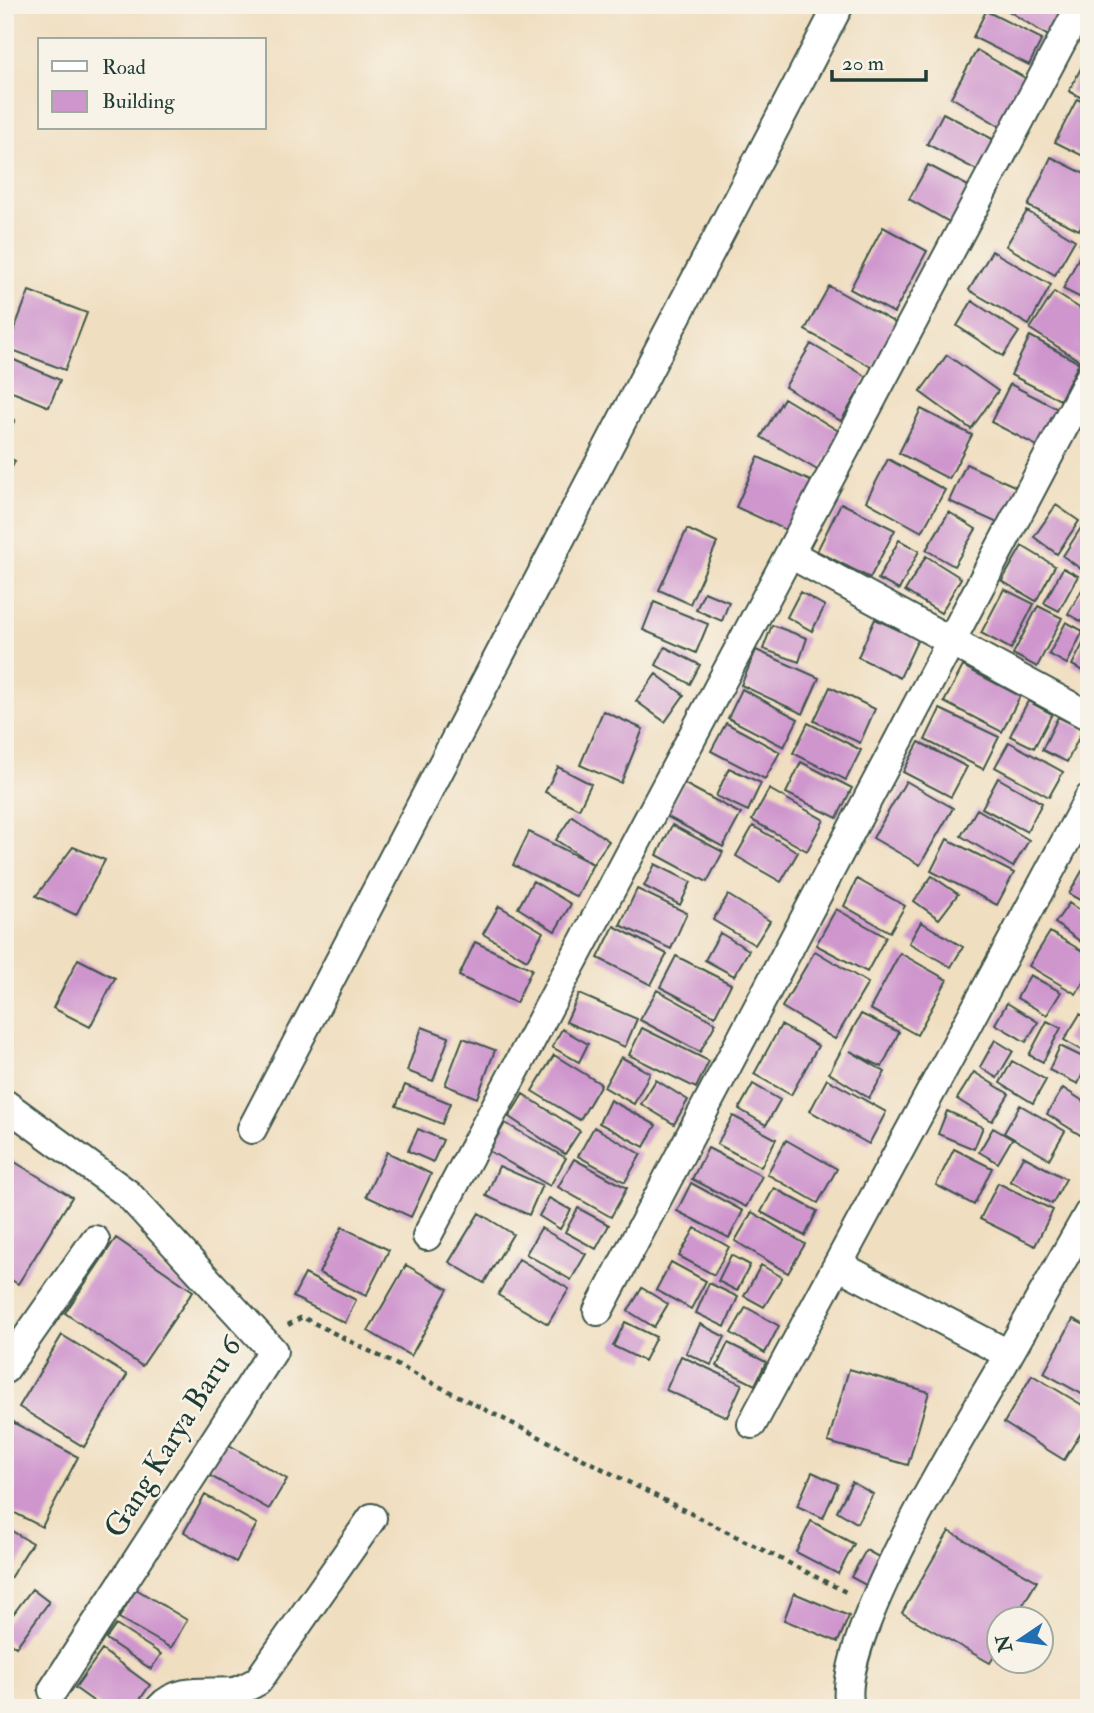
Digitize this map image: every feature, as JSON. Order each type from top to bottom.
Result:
[{"type":"street","points":[[252,1129],[839,5]]},
{"type":"street","points":[[428,1236],[792,555],[1081,5]]},
{"type":"street","points":[[598,1311],[953,642],[1089,379]]},
{"type":"street","points":[[792,555],[1089,716]]},
{"type":"street","points":[[752,1424],[1089,798]]},
{"type":"street","name":"Gang Karya Baru 6","points":[[5,1104],[128,1194],[273,1350],[53,1690]]},
{"type":"street","points":[[850,1708],[847,1683],[873,1606],[908,1529],[1089,1213]]},
{"type":"street","points":[[5,1369],[95,1240]]},
{"type":"street","points":[[838,1265],[1008,1354]]},
{"type":"street","points":[[160,1708],[164,1702],[188,1692],[236,1692],[258,1681],[372,1518]]},
{"type":"path","points":[[273,1350],[289,1323],[302,1317],[873,1606]]},
{"type":"building","points":[[999,5],[1067,5],[1050,37]]},
{"type":"building","points":[[986,11],[1042,39],[1029,65],[973,37]]},
{"type":"building","points":[[977,50],[1030,81],[1003,128],[951,97]]},
{"type":"building","points":[[1089,53],[1089,102],[1069,91]]},
{"type":"building","points":[[1077,99],[1089,105],[1089,159],[1055,142]]},
{"type":"building","points":[[943,113],[1000,143],[984,174],[927,144]]},
{"type":"building","points":[[1051,157],[1089,176],[1089,210],[1079,230],[1028,206]]},
{"type":"building","points":[[928,165],[974,189],[955,225],[909,199]]},
{"type":"building","points":[[1027,211],[1075,240],[1055,275],[1006,246]]},
{"type":"building","points":[[883,227],[927,251],[894,313],[850,289]]},
{"type":"building","points":[[1089,228],[1089,249],[1080,244]]},
{"type":"building","points":[[992,251],[1051,285],[1029,325],[969,290]]},
{"type":"building","points":[[1081,253],[1089,257],[1089,302],[1063,289]]},
{"type":"building","points":[[829,286],[897,324],[873,368],[805,330]]},
{"type":"building","points":[[29,291],[87,313],[65,370],[7,348]]},
{"type":"building","points":[[1054,292],[1089,314],[1089,347],[1080,361],[1030,329]]},
{"type":"building","points":[[972,301],[1019,332],[1003,356],[957,326]]},
{"type":"building","points":[[1030,336],[1079,363],[1060,400],[1011,375]]},
{"type":"building","points":[[811,344],[867,377],[841,421],[785,387]]},
{"type":"building","points":[[947,355],[998,391],[971,429],[920,392]]},
{"type":"building","points":[[5,356],[60,380],[49,407],[5,389]]},
{"type":"building","points":[[1010,384],[1060,410],[1041,448],[991,422]]},
{"type":"building","points":[[784,398],[842,433],[819,471],[761,437]]},
{"type":"building","points":[[921,409],[972,435],[949,479],[899,453]]},
{"type":"building","points":[[5,414],[15,420],[5,435]]},
{"type":"building","points":[[5,456],[15,461],[5,481]]},
{"type":"building","points":[[758,457],[817,484],[795,534],[736,507]]},
{"type":"building","points":[[888,459],[945,490],[922,532],[866,501]]},
{"type":"building","points":[[966,464],[1021,489],[1004,526],[949,501]]},
{"type":"building","points":[[841,503],[895,530],[870,578],[817,551]]},
{"type":"building","points":[[1056,505],[1079,521],[1057,554],[1034,537]]},
{"type":"building","points":[[949,512],[976,529],[954,566],[926,550]]},
{"type":"building","points":[[1084,523],[1089,526],[1089,558],[1081,569],[1063,556]]},
{"type":"building","points":[[687,529],[717,543],[690,604],[659,590]]},
{"type":"building","points":[[899,540],[919,551],[899,590],[878,579]]},
{"type":"building","points":[[1022,546],[1055,566],[1036,601],[1002,581]]},
{"type":"building","points":[[926,556],[961,578],[941,613],[905,591]]},
{"type":"building","points":[[1063,568],[1078,576],[1059,611],[1044,603]]},
{"type":"building","points":[[1083,588],[1089,591],[1089,626],[1068,614]]},
{"type":"building","points":[[1004,589],[1034,604],[1011,649],[981,633]]},
{"type":"building","points":[[704,592],[729,602],[722,621],[696,610]]},
{"type":"building","points":[[800,592],[825,606],[812,631],[787,617]]},
{"type":"building","points":[[654,602],[708,624],[696,653],[643,630]]},
{"type":"building","points":[[1038,606],[1062,618],[1037,667],[1013,654]]},
{"type":"building","points":[[875,619],[918,639],[900,678],[858,657]]},
{"type":"building","points":[[1066,622],[1083,631],[1067,664],[1049,654]]},
{"type":"building","points":[[772,625],[807,638],[799,662],[763,649]]},
{"type":"building","points":[[1089,632],[1089,674],[1072,665]]},
{"type":"building","points":[[665,647],[700,665],[690,684],[656,665]]},
{"type":"building","points":[[756,650],[819,678],[803,714],[741,685]]},
{"type":"building","points":[[963,666],[1020,696],[1002,732],[944,702]]},
{"type":"building","points":[[656,674],[684,695],[665,722],[636,701]]},
{"type":"building","points":[[830,687],[875,709],[860,743],[814,721]]},
{"type":"building","points":[[742,689],[798,719],[784,747],[728,718]]},
{"type":"building","points":[[1028,701],[1052,714],[1034,748],[1010,736]]},
{"type":"building","points":[[940,709],[999,737],[983,769],[925,740]]},
{"type":"building","points":[[603,711],[643,729],[621,783],[580,765]]},
{"type":"building","points":[[1058,717],[1083,729],[1067,762],[1042,750]]},
{"type":"building","points":[[726,723],[780,752],[765,779],[711,751]]},
{"type":"building","points":[[808,723],[861,750],[846,780],[793,753]]},
{"type":"building","points":[[919,742],[967,767],[951,797],[903,772]]},
{"type":"building","points":[[1009,742],[1063,772],[1049,797],[995,767]]},
{"type":"building","points":[[801,762],[852,788],[837,818],[786,793]]},
{"type":"building","points":[[558,767],[591,784],[579,809],[545,792]]},
{"type":"building","points":[[729,768],[761,783],[748,811],[716,796]]},
{"type":"building","points":[[998,778],[1042,803],[1027,832],[982,808]]},
{"type":"building","points":[[906,781],[953,808],[920,865],[873,838]]},
{"type":"building","points":[[683,783],[741,814],[723,847],[666,816]]},
{"type":"building","points":[[769,789],[824,820],[807,851],[752,820]]},
{"type":"building","points":[[977,809],[1029,840],[1013,867],[961,836]]},
{"type":"building","points":[[572,816],[609,841],[593,864],[556,840]]},
{"type":"building","points":[[672,825],[723,852],[707,882],[657,855]]},
{"type":"building","points":[[753,826],[798,852],[781,882],[736,856]]},
{"type":"building","points":[[529,832],[593,864],[577,897],[513,865]]},
{"type":"building","points":[[947,839],[1014,873],[997,905],[931,871]]},
{"type":"building","points":[[73,847],[105,860],[76,915],[36,896]]},
{"type":"building","points":[[655,864],[691,882],[680,905],[644,886]]},
{"type":"building","points":[[1082,871],[1089,875],[1089,905],[1069,894]]},
{"type":"building","points":[[932,876],[958,894],[939,919],[914,901]]},
{"type":"building","points":[[857,879],[905,906],[890,932],[844,906]]},
{"type":"building","points":[[533,881],[571,904],[555,931],[518,908]]},
{"type":"building","points":[[637,889],[687,913],[671,949],[620,925]]},
{"type":"building","points":[[728,895],[770,921],[755,945],[713,920]]},
{"type":"building","points":[[1069,903],[1089,917],[1089,937],[1084,944],[1055,923]]},
{"type":"building","points":[[499,906],[543,932],[527,960],[483,934]]},
{"type":"building","points":[[836,909],[886,937],[867,972],[816,945]]},
{"type":"building","points":[[921,922],[963,947],[951,967],[909,943]]},
{"type":"building","points":[[614,926],[667,954],[651,985],[598,958]]},
{"type":"building","points":[[1050,932],[1089,955],[1089,973],[1076,994],[1029,966]]},
{"type":"building","points":[[720,933],[749,950],[734,976],[705,960]]},
{"type":"building","points":[[475,942],[532,969],[516,1003],[459,976]]},
{"type":"building","points":[[815,951],[868,983],[835,1039],[782,1007]]},
{"type":"building","points":[[900,953],[947,980],[917,1035],[870,1009]]},
{"type":"building","points":[[676,956],[731,984],[715,1016],[660,987]]},
{"type":"building","points":[[78,959],[115,978],[90,1027],[53,1008]]},
{"type":"building","points":[[1030,975],[1061,992],[1047,1015],[1017,998]]},
{"type":"building","points":[[657,990],[716,1023],[700,1052],[640,1020]]},
{"type":"building","points":[[579,994],[637,1019],[625,1047],[566,1022]]},
{"type":"building","points":[[1007,1003],[1038,1022],[1026,1042],[995,1024]]},
{"type":"building","points":[[861,1014],[899,1032],[882,1067],[850,1051],[885,1072],[869,1098],[829,1073]]},
{"type":"building","points":[[1080,1014],[1089,1019],[1089,1054],[1064,1040]]},
{"type":"building","points":[[1047,1021],[1061,1028],[1043,1062],[1029,1055]]},
{"type":"building","points":[[781,1025],[818,1046],[791,1095],[754,1074]]},
{"type":"building","points":[[422,1027],[449,1037],[433,1081],[407,1071]]},
{"type":"building","points":[[642,1028],[709,1061],[696,1088],[629,1055]]},
{"type":"building","points":[[562,1029],[588,1044],[579,1062],[552,1047]]},
{"type":"building","points":[[463,1038],[495,1050],[477,1098],[445,1085]]},
{"type":"building","points":[[995,1040],[1013,1051],[997,1078],[980,1067]]},
{"type":"building","points":[[1060,1046],[1089,1060],[1078,1084],[1049,1070]]},
{"type":"building","points":[[554,1055],[601,1084],[580,1120],[532,1091]]},
{"type":"building","points":[[621,1057],[650,1073],[634,1104],[604,1087]]},
{"type":"building","points":[[1012,1061],[1046,1080],[1033,1103],[1000,1083]]},
{"type":"building","points":[[974,1072],[1009,1094],[992,1121],[957,1099]]},
{"type":"building","points":[[827,1079],[886,1112],[869,1144],[810,1111]]},
{"type":"building","points":[[656,1080],[688,1100],[674,1124],[641,1104]]},
{"type":"building","points":[[753,1084],[780,1100],[766,1125],[739,1109]]},
{"type":"building","points":[[405,1085],[450,1103],[442,1124],[396,1106]]},
{"type":"building","points":[[1063,1088],[1089,1105],[1089,1125],[1082,1136],[1047,1114]]},
{"type":"building","points":[[523,1094],[580,1131],[565,1154],[509,1117]]},
{"type":"building","points":[[610,1100],[656,1125],[644,1147],[599,1123]]},
{"type":"building","points":[[1020,1105],[1065,1131],[1049,1159],[1004,1133]]},
{"type":"building","points":[[947,1111],[983,1127],[974,1149],[938,1134]]},
{"type":"building","points":[[733,1116],[776,1139],[761,1167],[717,1144]]},
{"type":"building","points":[[505,1123],[566,1158],[550,1186],[489,1151]]},
{"type":"building","points":[[594,1127],[641,1154],[625,1182],[578,1156]]},
{"type":"building","points":[[993,1128],[1012,1139],[998,1163],[979,1152]]},
{"type":"building","points":[[418,1129],[443,1140],[433,1162],[408,1151]]},
{"type":"building","points":[[786,1140],[837,1169],[818,1203],[767,1174]]},
{"type":"building","points":[[708,1148],[762,1176],[746,1207],[692,1179]]},
{"type":"building","points":[[954,1149],[992,1168],[974,1205],[936,1185]]},
{"type":"building","points":[[387,1152],[431,1174],[411,1217],[366,1196]]},
{"type":"building","points":[[5,1156],[72,1197],[18,1284],[5,1276]]},
{"type":"building","points":[[1023,1156],[1066,1179],[1052,1204],[1010,1181]]},
{"type":"building","points":[[574,1159],[627,1188],[611,1217],[558,1187]]},
{"type":"building","points":[[499,1166],[542,1185],[529,1215],[486,1196]]},
{"type":"building","points":[[691,1183],[743,1211],[729,1238],[677,1211]]},
{"type":"building","points":[[998,1183],[1053,1210],[1035,1246],[980,1219]]},
{"type":"building","points":[[774,1188],[817,1211],[805,1236],[761,1212]]},
{"type":"building","points":[[549,1198],[571,1210],[560,1229],[539,1216]]},
{"type":"building","points":[[578,1208],[609,1225],[596,1249],[565,1232]]},
{"type":"building","points":[[752,1212],[805,1244],[788,1273],[735,1241]]},
{"type":"building","points":[[479,1213],[513,1234],[484,1283],[449,1262]]},
{"type":"building","points":[[342,1227],[389,1250],[366,1296],[319,1273]]},
{"type":"building","points":[[541,1228],[586,1254],[571,1280],[526,1254]]},
{"type":"building","points":[[695,1228],[729,1247],[714,1275],[679,1256]]},
{"type":"building","points":[[116,1238],[193,1291],[142,1366],[65,1313]]},
{"type":"building","points":[[731,1255],[750,1265],[737,1291],[718,1281]]},
{"type":"building","points":[[519,1259],[569,1289],[548,1324],[498,1295]]},
{"type":"building","points":[[671,1262],[706,1281],[691,1309],[656,1290]]},
{"type":"building","points":[[406,1265],[448,1289],[411,1356],[368,1331]]},
{"type":"building","points":[[761,1265],[782,1277],[764,1307],[744,1296]]},
{"type":"building","points":[[305,1274],[356,1300],[345,1323],[293,1297]]},
{"type":"building","points":[[709,1283],[738,1297],[725,1327],[696,1313]]},
{"type":"building","points":[[642,1288],[668,1304],[654,1327],[628,1311]]},
{"type":"building","points":[[746,1307],[779,1326],[765,1353],[731,1333]]},
{"type":"building","points":[[1073,1319],[1089,1327],[1089,1398],[1044,1373]]},
{"type":"building","points":[[625,1322],[656,1337],[644,1361],[613,1346]]},
{"type":"building","points":[[700,1324],[725,1337],[711,1365],[686,1353]]},
{"type":"building","points":[[62,1335],[127,1375],[84,1447],[19,1407]]},
{"type":"building","points":[[728,1343],[766,1362],[755,1385],[717,1366]]},
{"type":"building","points":[[681,1356],[742,1384],[727,1417],[666,1390]]},
{"type":"building","points":[[849,1369],[929,1392],[908,1465],[828,1442]]},
{"type":"building","points":[[1032,1375],[1089,1409],[1089,1420],[1064,1460],[1004,1423]]},
{"type":"building","points":[[5,1418],[78,1457],[42,1527],[5,1508]]},
{"type":"building","points":[[224,1442],[287,1479],[269,1509],[207,1474]]},
{"type":"building","points":[[812,1472],[838,1484],[823,1518],[797,1506]]},
{"type":"building","points":[[852,1482],[873,1494],[857,1523],[837,1511]]},
{"type":"building","points":[[205,1495],[257,1524],[236,1562],[184,1532]]},
{"type":"building","points":[[811,1521],[854,1544],[838,1574],[796,1552]]},
{"type":"building","points":[[5,1527],[32,1543],[5,1586]]},
{"type":"building","points":[[949,1531],[1037,1581],[1023,1604],[986,1604],[986,1661],[902,1613]]},
{"type":"building","points":[[866,1550],[886,1561],[871,1588],[851,1577]]},
{"type":"building","points":[[32,1589],[49,1602],[16,1647],[5,1639],[5,1625]]},
{"type":"building","points":[[136,1589],[187,1620],[171,1648],[119,1618]]},
{"type":"building","points":[[794,1593],[849,1616],[838,1642],[784,1620]]},
{"type":"building","points":[[116,1625],[161,1654],[151,1669],[106,1639]]},
{"type":"building","points":[[102,1650],[150,1685],[134,1708],[103,1708],[75,1688]]},
{"type":"building","points":[[5,1696],[21,1708],[5,1708]]}]
